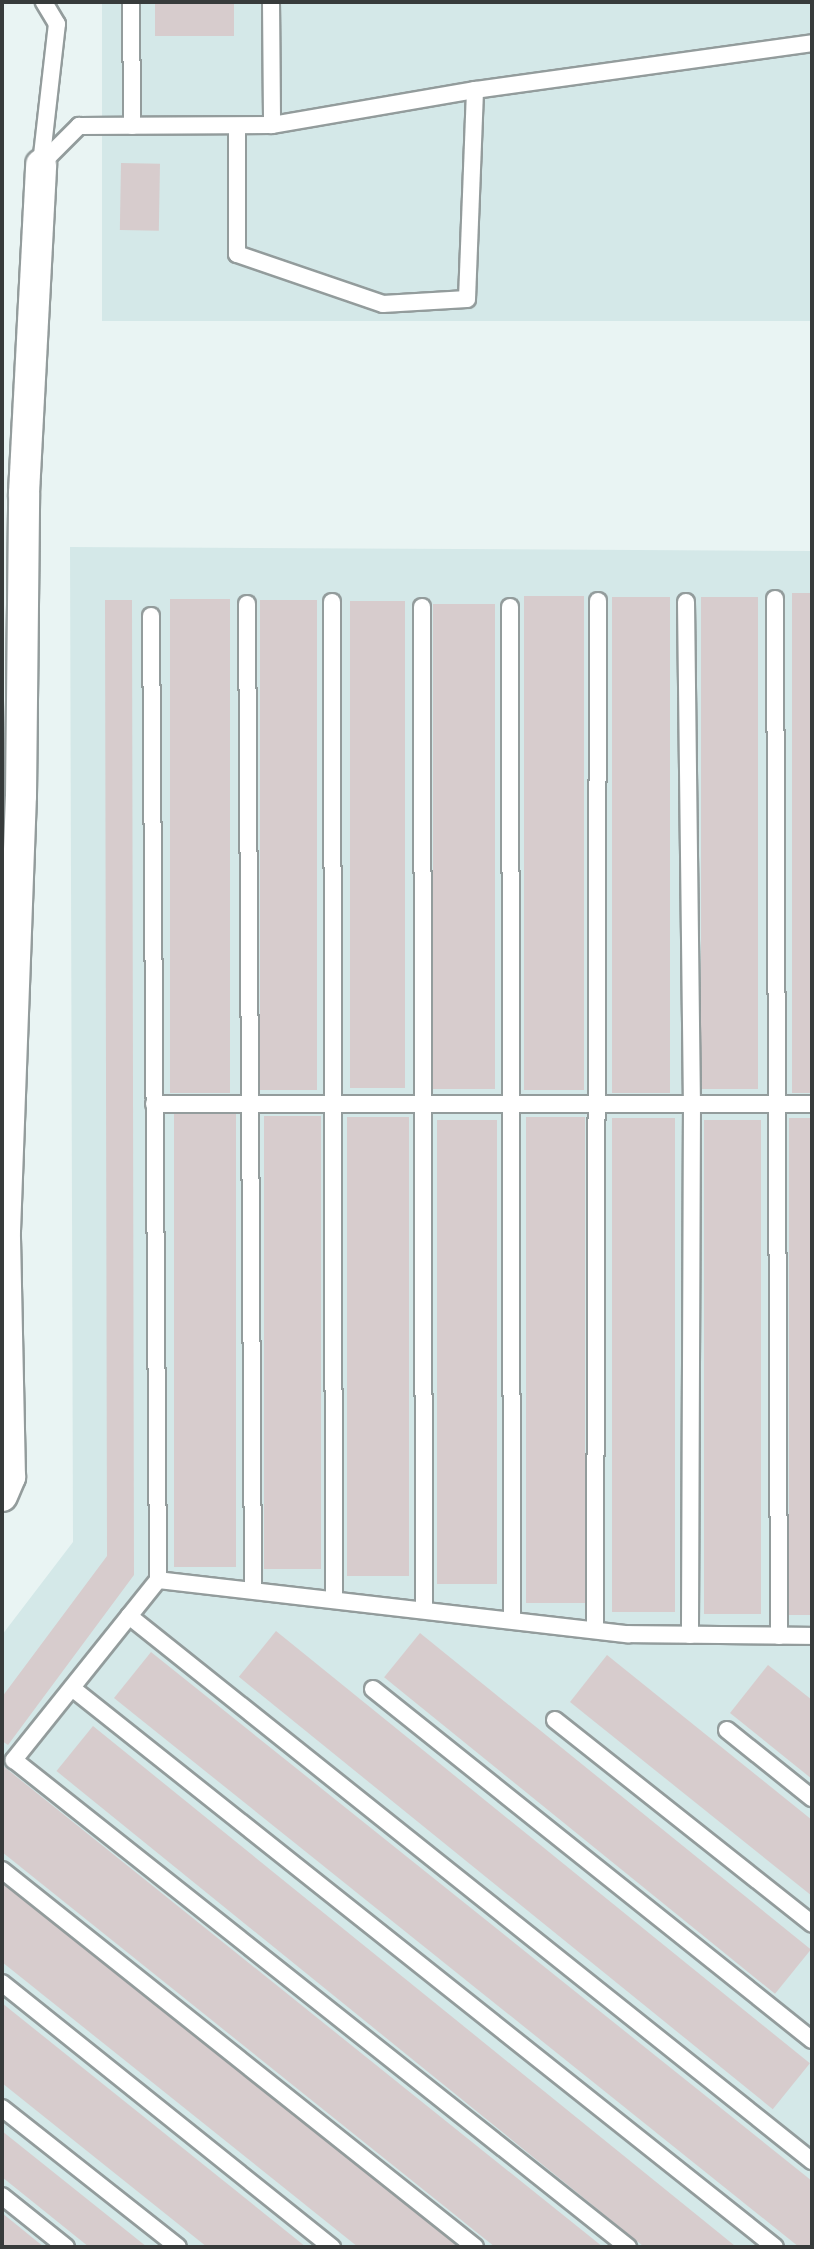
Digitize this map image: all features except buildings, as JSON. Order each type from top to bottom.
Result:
[{"type":"street","points":[[2,1496],[10,1477],[3,1230],[21,796],[24,493],[41,164]]},
{"type":"lane","points":[[41,164],[57,24],[44,2]]},
{"type":"lane","points":[[131,2],[132,126]]},
{"type":"lane","points":[[271,2],[272,125]]},
{"type":"lane","points":[[41,164],[79,126],[272,125],[475,90],[812,43]]},
{"type":"lane","points":[[237,126],[237,254],[383,304],[467,299],[475,90]]},
{"type":"lane","points":[[775,599],[779,1636]]},
{"type":"lane","points":[[595,1630],[598,601]]},
{"type":"lane","points":[[332,602],[334,1599]]},
{"type":"lane","points":[[686,602],[692,1104],[690,1635]]},
{"type":"lane","points":[[247,604],[253,1589]]},
{"type":"lane","points":[[422,607],[424,1610]]},
{"type":"lane","points":[[510,607],[512,1620]]},
{"type":"lane","points":[[151,616],[158,1580],[14,1760],[628,2247]]},
{"type":"lane","points":[[154,1104],[812,1104]]},
{"type":"lane","points":[[158,1580],[595,1630],[812,1636]]},
{"type":"lane","points":[[129,1616],[812,2161]]},
{"type":"lane","points":[[72,1688],[775,2247]]},
{"type":"lane","points":[[373,1689],[812,2040]]},
{"type":"lane","points":[[555,1720],[812,1924]]},
{"type":"lane","points":[[727,1730],[812,1798]]},
{"type":"lane","points":[[2,1870],[475,2247]]},
{"type":"lane","points":[[2,1983],[332,2247]]},
{"type":"lane","points":[[2,2108],[178,2247]]},
{"type":"lane","points":[[2,2196],[66,2247]]},
{"type":"shaded area","points":[[102,2],[812,2],[812,321],[102,321]]},
{"type":"shaded area","points":[[70,547],[812,551],[812,2247],[2,2247],[2,1635],[73,1542]]}]
